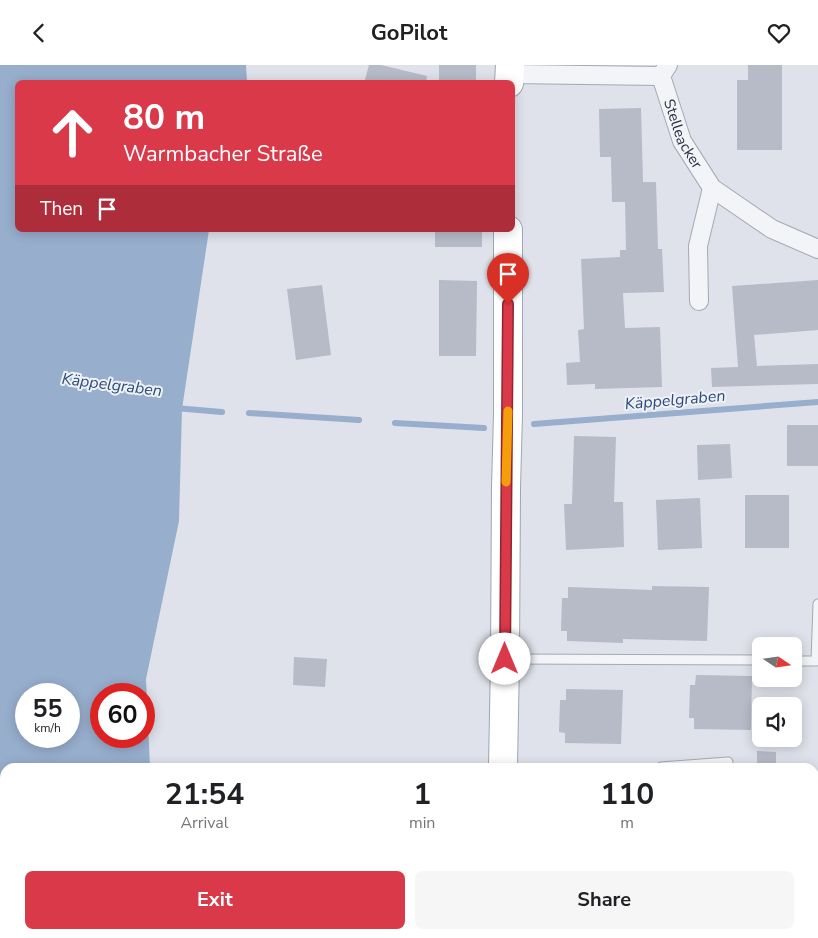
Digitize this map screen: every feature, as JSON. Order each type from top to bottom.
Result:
[{"type":"main road","points":[[503,763],[508,414],[508,232]]},
{"type":"street","points":[[509,74],[664,71]]},
{"type":"street","name":"Stelleacker","points":[[664,71],[682,141],[712,188],[772,229],[818,249]]},
{"type":"street","points":[[699,301],[698,247],[712,188]]},
{"type":"lane","points":[[802,661],[816,661],[818,605]]},
{"type":"lane","points":[[505,659],[752,660]]},
{"type":"lane","points":[[715,763],[728,762]]},
{"type":"water","points":[[0,65],[246,65],[247,80],[15,80],[15,232],[209,232],[182,409],[179,521],[146,683],[90,683],[90,748],[149,748],[150,763],[0,763]]},
{"type":"building","points":[[369,65],[381,65],[427,76],[426,80],[365,80]]},
{"type":"building","points":[[439,65],[476,65],[476,80],[439,80]]},
{"type":"building","points":[[748,65],[782,65],[782,150],[737,150],[737,80],[748,80]]},
{"type":"building","points":[[641,108],[643,182],[656,182],[658,249],[662,249],[664,292],[623,293],[625,328],[660,327],[662,387],[595,389],[595,384],[567,385],[566,363],[580,362],[578,330],[584,329],[581,259],[620,257],[620,250],[626,250],[625,202],[612,202],[611,157],[600,157],[599,109]]},
{"type":"building","points":[[435,232],[482,232],[482,247],[435,247]]},
{"type":"building","points":[[439,280],[477,281],[476,356],[439,356]]},
{"type":"building","points":[[818,280],[818,330],[754,335],[757,366],[818,364],[818,384],[712,387],[711,368],[738,367],[732,286]]},
{"type":"building","points":[[322,285],[331,355],[296,360],[287,289]]},
{"type":"building","points":[[787,425],[818,425],[818,466],[787,466]]},
{"type":"building","points":[[574,436],[616,437],[614,502],[623,502],[624,547],[566,550],[564,504],[572,504]]},
{"type":"building","points":[[730,444],[732,478],[698,480],[697,445]]},
{"type":"building","points":[[745,495],[789,495],[789,548],[745,548]]},
{"type":"building","points":[[700,498],[702,548],[658,550],[656,500]]},
{"type":"building","points":[[652,586],[709,587],[707,641],[623,639],[623,643],[567,641],[567,631],[561,631],[562,598],[568,598],[568,587],[652,590]]},
{"type":"building","points":[[294,657],[327,659],[325,687],[293,685]]},
{"type":"building","points":[[696,675],[752,676],[751,730],[694,729],[694,718],[689,718],[690,685],[695,685]]},
{"type":"building","points":[[566,689],[623,690],[621,744],[565,743],[565,733],[559,732],[560,700],[566,700]]},
{"type":"building","points":[[757,751],[776,752],[776,763],[757,763]]},
{"type":"waterway","name":"Käppelgraben","points":[[534,424],[818,402]]},
{"type":"waterway","name":"Käppelgraben","points":[[175,408],[222,412]]},
{"type":"waterway","name":"Käppelgraben","points":[[249,413],[359,420]]},
{"type":"waterway","name":"Käppelgraben","points":[[395,423],[484,428]]},
{"type":"slow traffic","points":[[506,482],[508,411]]},
{"type":"route","points":[[505,659],[508,304]]}]
